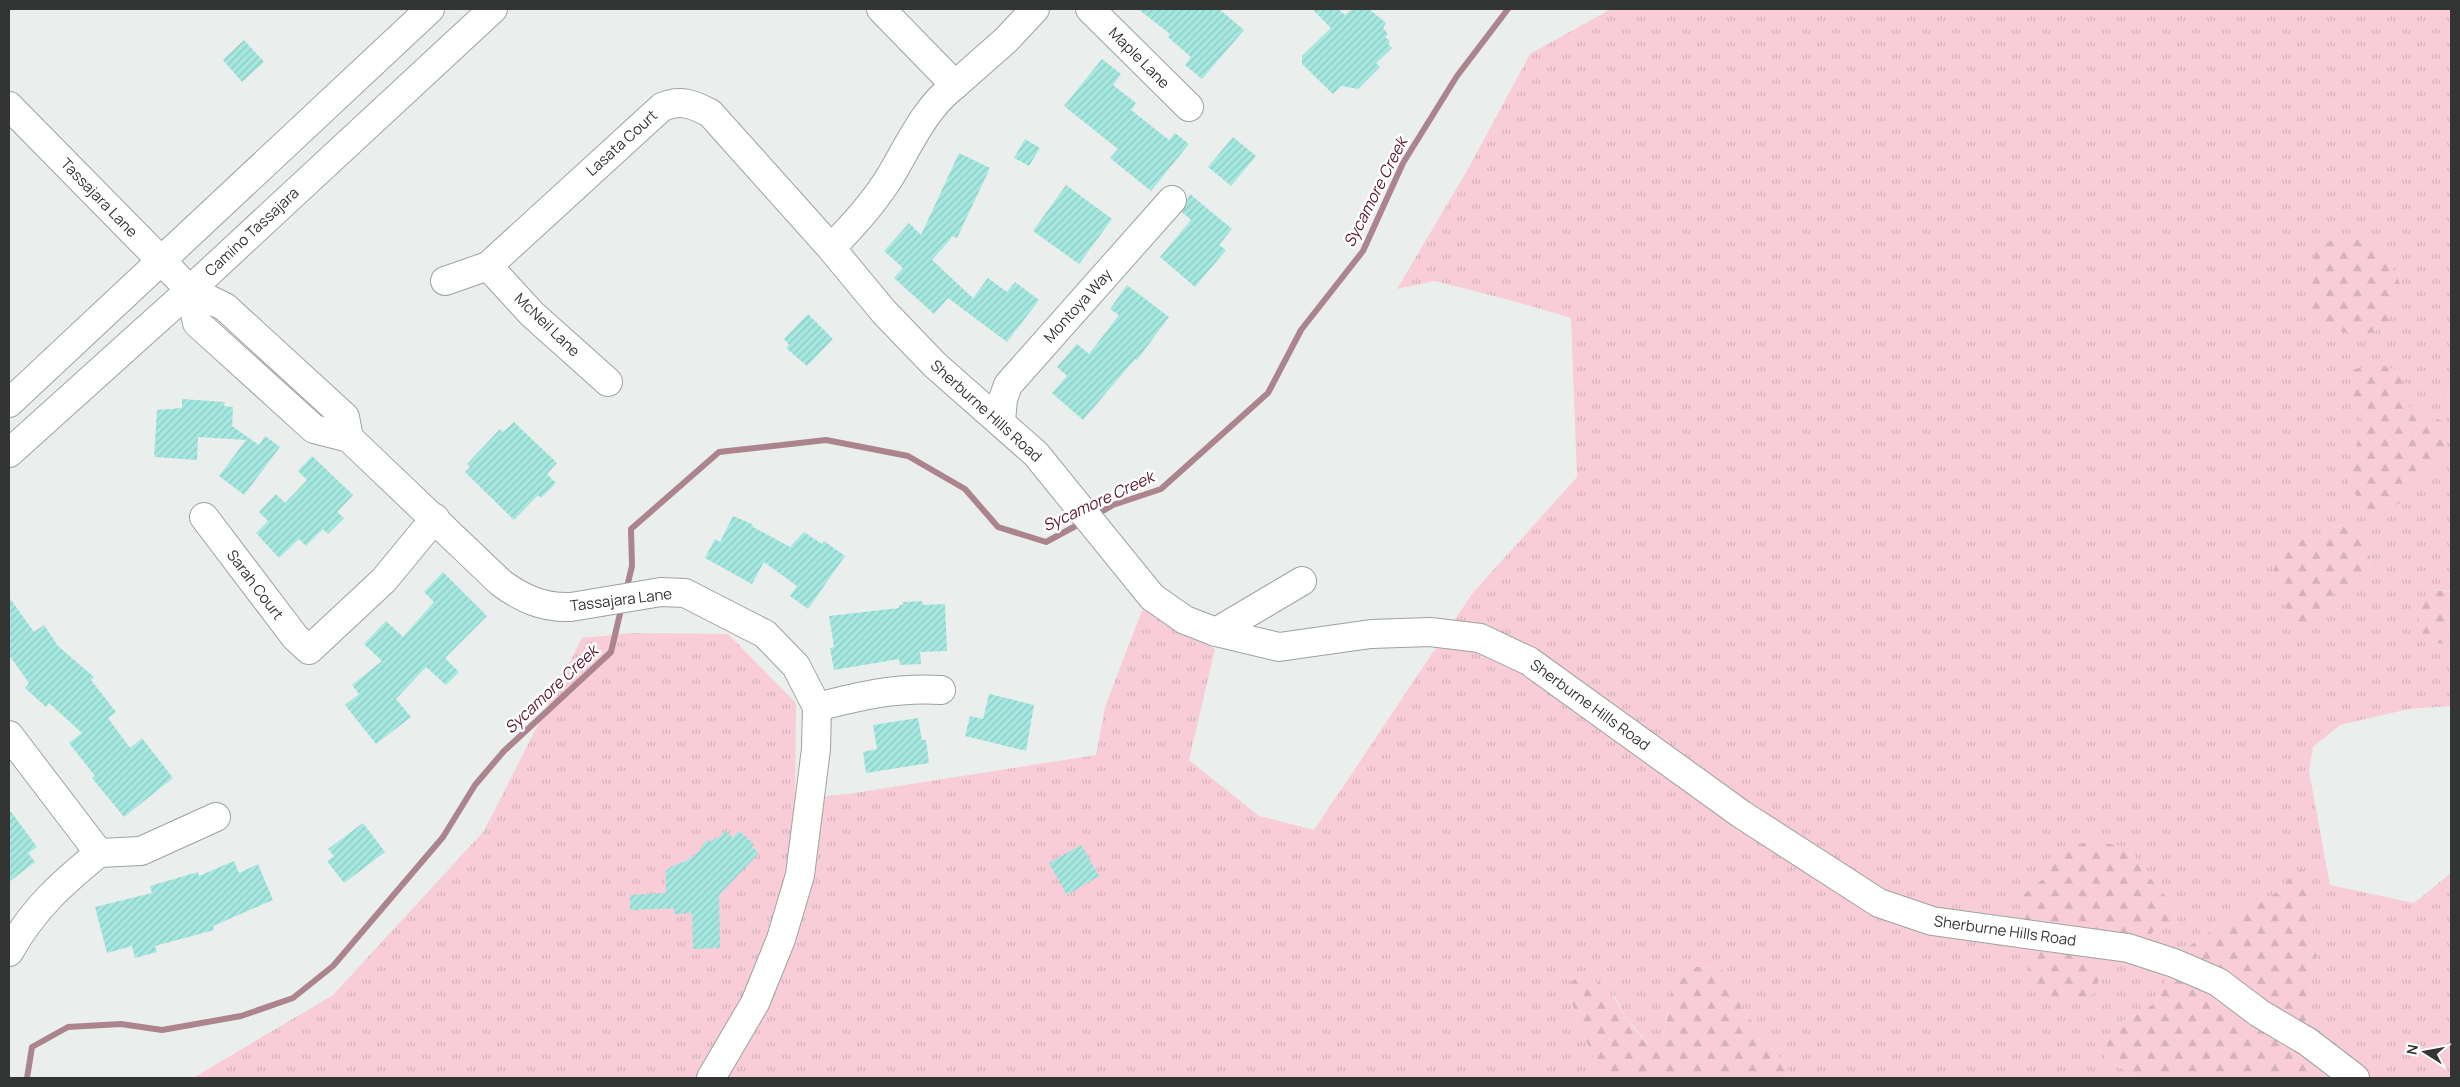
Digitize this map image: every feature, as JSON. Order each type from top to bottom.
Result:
[{"type":"street","points":[[9,403],[430,9]]},
{"type":"street","name":"Camino Tassajara","points":[[9,453],[190,290],[493,9]]},
{"type":"street","points":[[881,9],[955,85]]},
{"type":"street","points":[[831,248],[864,215],[940,96],[1006,40],[1035,9]]},
{"type":"street","name":"Maple Lane","points":[[1090,9],[1189,107]]},
{"type":"street","name":"Lasata Court","points":[[445,281],[488,266],[662,107],[675,102],[690,103],[710,113],[831,248]]},
{"type":"street","name":"Tassajara Lane","points":[[9,106],[190,290],[225,307],[345,417],[349,438],[501,583],[516,594],[530,602],[556,608],[661,592],[685,593],[765,634],[796,666],[816,708],[816,749],[800,875],[781,939],[755,1002],[711,1078]]},
{"type":"street","name":"Montoya Way","points":[[1001,421],[1002,399],[1008,385],[1172,200]]},
{"type":"street","name":"Sherburne Hills Road","points":[[831,248],[884,312],[935,365],[1001,421],[1036,454],[1152,597],[1185,620],[1216,632],[1279,647],[1372,634],[1430,632],[1480,638],[1529,661],[1741,814],[1880,902],[1932,921],[2128,948],[2174,963],[2218,982],[2259,1013],[2308,1042],[2355,1078]]},
{"type":"street","name":"McNeil Lane","points":[[488,266],[532,314],[608,382]]},
{"type":"street","name":"Sarah Court","points":[[204,517],[295,637],[309,650],[384,580],[435,518]]},
{"type":"street","points":[[1216,632],[1302,581]]},
{"type":"street","points":[[816,708],[875,692],[911,688],[941,690]]},
{"type":"street","points":[[9,735],[99,853]]},
{"type":"street","points":[[9,952],[26,922],[61,884],[99,853],[140,851],[216,817]]},
{"type":"green space","points":[[1611,9],[2451,9],[2451,591],[2434,590],[2425,640],[2451,646],[2451,706],[2409,709],[2340,725],[2313,747],[2309,771],[2330,885],[2414,903],[2451,873],[2451,1078],[2339,1078],[2305,1026],[2316,954],[2312,932],[2314,907],[2290,877],[2281,891],[2241,910],[2178,954],[2156,1002],[2144,1011],[2112,1026],[2104,1057],[2136,1078],[1794,1078],[1741,1007],[1736,988],[1718,966],[1695,967],[1668,1011],[1661,1045],[1648,1044],[1625,1016],[1614,995],[1567,985],[1578,1023],[1593,1056],[1593,1078],[193,1078],[333,995],[484,831],[582,638],[632,633],[728,634],[796,703],[795,799],[848,794],[1096,755],[1105,707],[1143,608],[1215,649],[1189,760],[1259,816],[1314,830],[1472,594],[1577,477],[1571,318],[1435,281],[1397,289],[1468,169],[1530,54]],"holes":[[[2342,525],[2359,533],[2367,542],[2370,554],[2369,573],[2329,597],[2309,633],[2300,629],[2277,553],[2305,538]],[[2134,856],[2144,871],[2174,906],[2177,922],[2155,928],[2130,959],[2106,961],[2094,994],[2023,895],[2044,878]]]},
{"type":"green space","points":[[2358,237],[2378,244],[2390,262],[2400,284],[2399,299],[2391,316],[2382,328],[2365,335],[2317,328],[2307,312],[2307,275],[2317,249],[2332,240]]},
{"type":"green space","points":[[2378,364],[2398,370],[2411,410],[2427,413],[2443,422],[2447,438],[2447,457],[2436,468],[2420,476],[2408,496],[2385,515],[2372,514],[2346,483],[2363,423],[2349,389],[2352,370]]},
{"type":"green space","points":[[2451,378],[2451,408],[2443,398],[2447,379]]},
{"type":"green space","points":[[2342,525],[2359,533],[2367,542],[2370,554],[2369,573],[2329,597],[2309,633],[2300,629],[2273,584],[2277,553],[2305,538]]},
{"type":"green space","points":[[2434,590],[2451,592],[2451,646],[2425,640],[2416,611]]},
{"type":"green space","points":[[2097,841],[2123,847],[2135,856],[2144,871],[2174,906],[2177,922],[2155,928],[2138,957],[2106,961],[2094,994],[2073,1002],[2053,1002],[2036,989],[2022,947],[2020,905],[2023,895],[2044,878],[2056,855],[2072,845]]},
{"type":"green space","points":[[2302,869],[2309,880],[2314,907],[2312,932],[2316,954],[2305,1026],[2339,1078],[2136,1078],[2104,1057],[2112,1026],[2144,1011],[2156,1002],[2178,954],[2241,910],[2281,891],[2290,877]]},
{"type":"green space","points":[[1719,966],[1736,988],[1741,1007],[1794,1078],[1593,1078],[1593,1056],[1578,1023],[1567,985],[1581,975],[1598,982],[1609,990],[1625,1016],[1647,1044],[1661,1045],[1674,987],[1695,967]]},
{"type":"building","points":[[1138,9],[1219,9],[1244,30],[1202,79],[1185,65],[1191,57],[1168,37],[1170,34]]},
{"type":"building","points":[[1312,9],[1338,9],[1345,15],[1352,9],[1369,9],[1386,23],[1383,28],[1388,34],[1385,37],[1390,41],[1388,44],[1392,48],[1376,63],[1380,67],[1358,89],[1341,86],[1333,94],[1302,64],[1302,56],[1331,28]]},
{"type":"building","points":[[244,40],[264,62],[242,82],[223,60]]},
{"type":"building","points":[[1102,59],[1121,74],[1113,85],[1136,103],[1131,110],[1169,140],[1175,133],[1189,144],[1151,191],[1110,158],[1118,149],[1064,106]]},
{"type":"building","points":[[1233,137],[1256,156],[1231,186],[1208,167]]},
{"type":"building","points":[[1025,139],[1040,148],[1029,166],[1014,158]]},
{"type":"building","points":[[959,153],[990,168],[957,238],[953,236],[932,260],[973,298],[988,278],[1007,292],[1015,282],[1039,300],[1007,342],[948,298],[934,314],[894,278],[903,268],[884,251],[909,223],[921,235]]},
{"type":"building","points":[[1066,185],[1112,219],[1079,264],[1033,231]]},
{"type":"building","points":[[1190,194],[1232,229],[1219,245],[1226,250],[1195,287],[1160,257],[1191,220],[1182,212]]},
{"type":"building","points":[[1127,285],[1169,317],[1137,360],[1135,359],[1083,420],[1052,393],[1067,376],[1057,367],[1077,344],[1089,354],[1119,315],[1110,309]]},
{"type":"building","points":[[808,314],[833,339],[807,366],[786,348],[789,345],[784,339]]},
{"type":"building","points":[[182,399],[225,402],[224,406],[233,407],[232,426],[259,445],[265,436],[280,447],[244,495],[219,476],[246,440],[198,437],[197,460],[154,457],[157,410],[182,408]]},
{"type":"building","points":[[514,422],[557,463],[547,474],[556,483],[541,498],[538,495],[514,520],[465,472],[470,467],[467,464],[500,429],[503,432]]},
{"type":"building","points":[[312,456],[353,495],[337,512],[344,518],[328,534],[323,529],[306,546],[299,539],[279,558],[256,533],[268,521],[259,512],[276,494],[285,503],[307,480],[298,471]]},
{"type":"building","points":[[733,516],[752,524],[753,527],[790,547],[804,532],[822,544],[824,541],[845,556],[808,609],[790,596],[797,586],[764,562],[752,584],[705,558],[715,539],[720,542]]},
{"type":"building","points":[[443,572],[487,616],[445,658],[459,672],[446,685],[426,667],[396,699],[411,717],[376,744],[345,705],[359,694],[352,685],[382,661],[364,644],[386,621],[403,637],[434,602],[424,592]]},
{"type":"building","points":[[9,597],[34,632],[44,625],[58,646],[94,677],[91,680],[116,712],[108,718],[130,748],[142,738],[173,778],[124,817],[92,778],[95,776],[69,743],[82,733],[49,703],[46,707],[25,688],[29,683],[9,655]]},
{"type":"building","points":[[922,601],[923,605],[945,604],[947,651],[920,652],[921,664],[900,665],[899,659],[834,670],[830,648],[834,647],[829,616],[899,608],[899,605],[903,605],[903,602]]},
{"type":"building","points":[[989,694],[1034,705],[1026,751],[965,736],[970,716],[983,719]]},
{"type":"building","points":[[918,718],[922,740],[926,740],[929,763],[866,773],[863,752],[877,749],[873,725]]},
{"type":"building","points":[[9,809],[37,847],[28,853],[35,862],[9,882]]},
{"type":"building","points":[[363,823],[385,852],[344,883],[327,861],[334,856],[328,849]]},
{"type":"building","points":[[725,830],[733,838],[739,831],[754,844],[752,847],[759,853],[719,895],[720,948],[693,949],[692,913],[674,914],[674,908],[630,910],[630,895],[666,892],[666,871],[696,854],[708,839],[711,842],[716,837],[718,839]]},
{"type":"building","points":[[1081,845],[1099,876],[1067,895],[1049,863]]},
{"type":"building","points":[[234,861],[239,873],[258,864],[273,900],[213,926],[214,930],[155,946],[157,952],[135,958],[132,946],[107,953],[95,907],[152,893],[150,886],[198,872],[199,876]]},
{"type":"waterway","name":"Sycamore Creek","points":[[1094,516],[1113,505],[1161,489],[1268,393],[1301,330],[1363,251],[1403,163],[1457,76],[1508,9]]},
{"type":"waterway","name":"Sycamore Creek","points":[[626,591],[632,566],[631,529],[719,452],[826,440],[908,456],[965,489],[998,527],[1046,542],[1083,522]]},
{"type":"waterway","name":"Sycamore Creek","points":[[27,1078],[32,1047],[68,1027],[121,1024],[162,1030],[241,1016],[293,998],[333,966],[443,837],[475,785],[504,751],[611,652],[622,605]]}]
